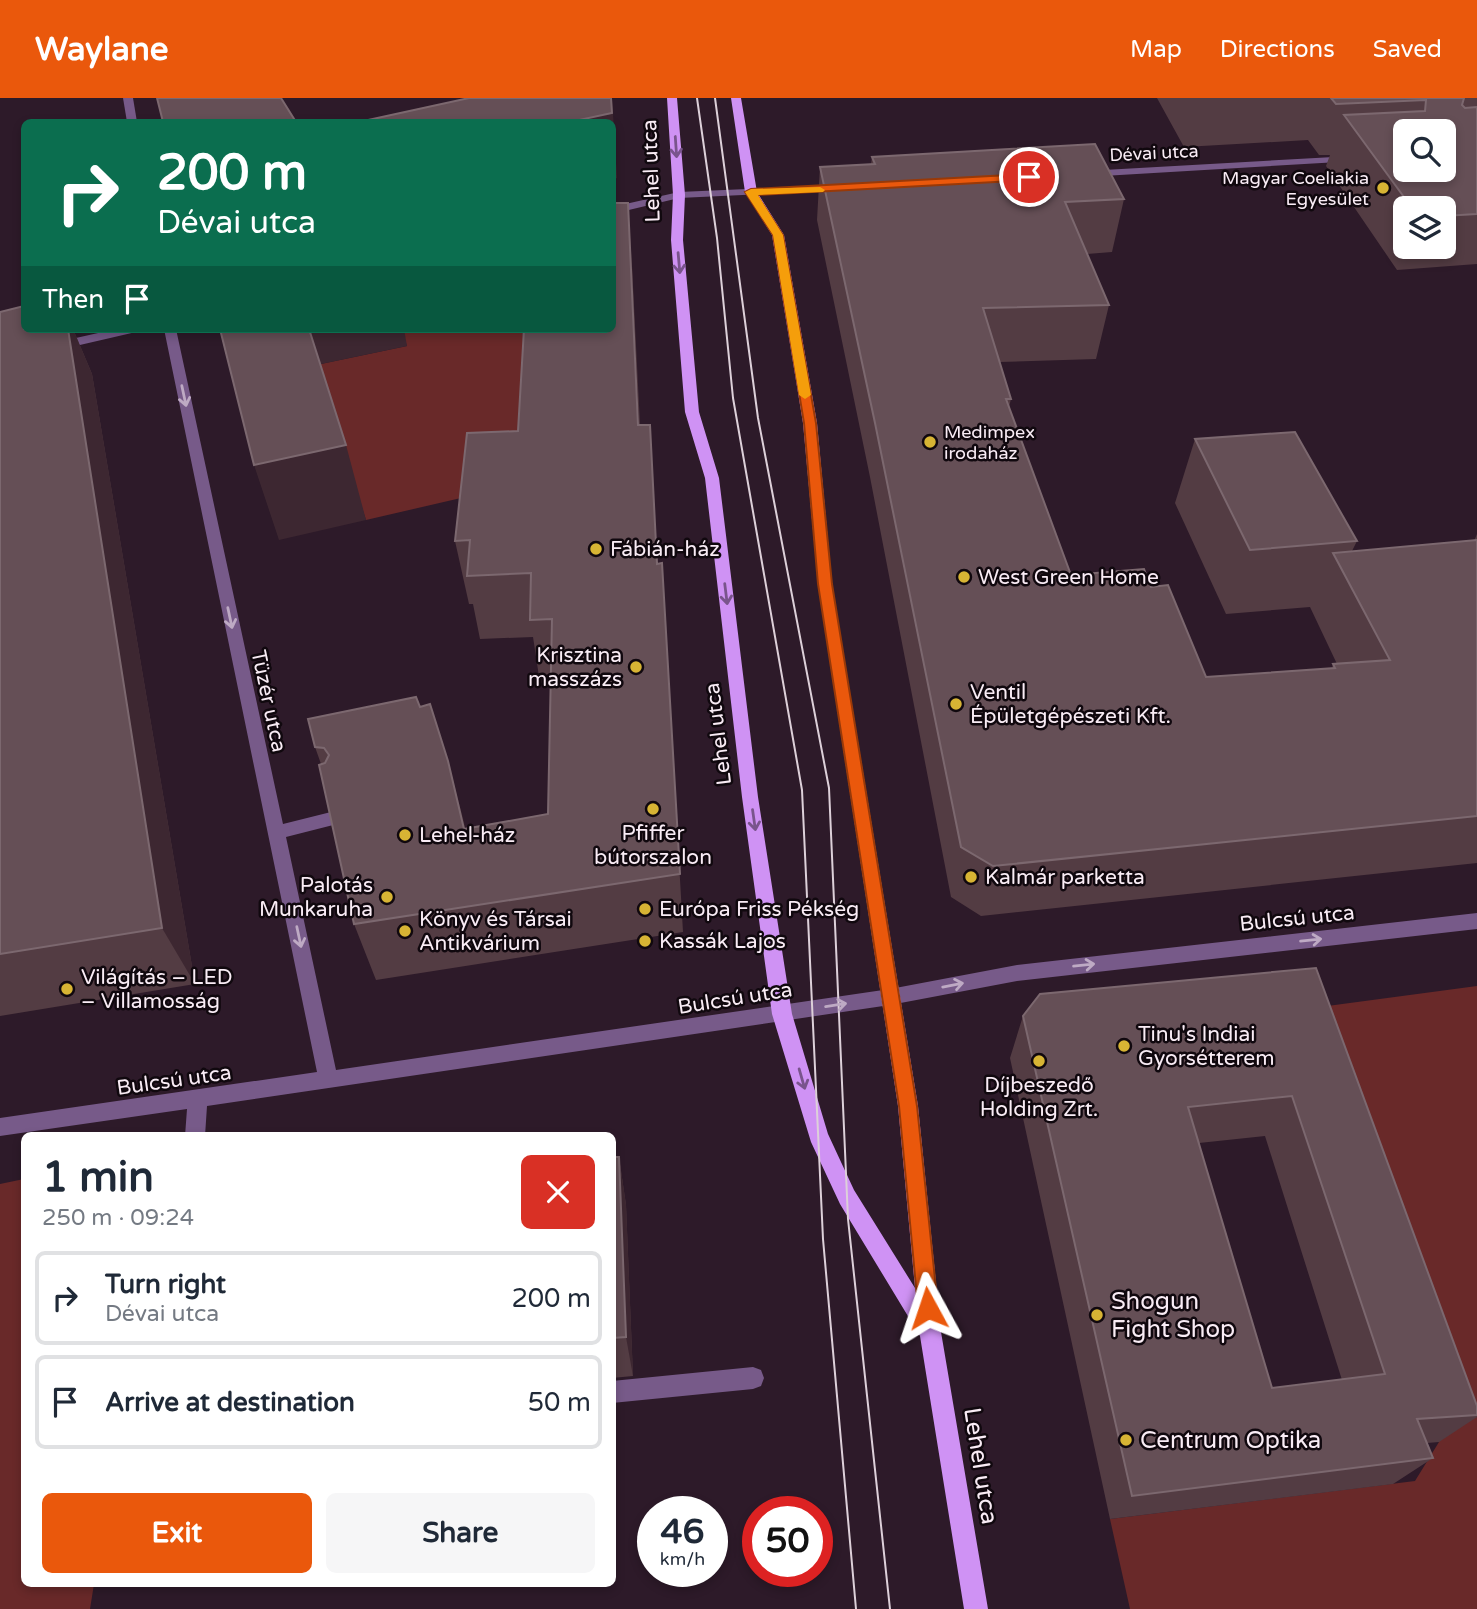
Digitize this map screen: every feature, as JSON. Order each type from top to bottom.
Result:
[{"type":"main road","name":"Lehel utca","points":[[672,98],[679,195],[677,240],[692,412],[712,478],[750,797],[782,1014],[818,1135],[841,1185],[930,1332]]},
{"type":"main road","name":"Lehel utca","points":[[736,98],[751,192],[778,235],[810,423],[825,584],[915,1161],[930,1332],[976,1609]]},
{"type":"street","points":[[128,98],[132,119]]},
{"type":"street","name":"Dévai utca","points":[[1075,175],[1364,158]]},
{"type":"street","points":[[616,210],[679,195],[855,188]]},
{"type":"street","points":[[39,351],[115,333]]},
{"type":"street","name":"Tüzér utca","points":[[171,333],[329,1082]]},
{"type":"street","points":[[276,833],[339,817]]},
{"type":"street","name":"Bulcsú utca","points":[[0,1127],[329,1082],[782,1014],[1017,973],[1477,921]]},
{"type":"street","points":[[195,1132],[198,1100]]},
{"type":"street","points":[[616,1392],[753,1378]]},
{"type":"shaded area","points":[[402,333],[554,333],[554,446],[461,498],[366,520],[316,365],[407,346]]},
{"type":"shaded area","points":[[1477,986],[1477,1609],[1130,1609],[1110,1519],[1415,1481],[1439,1442],[1290,1011]]},
{"type":"shaded area","points":[[21,1180],[21,1587],[94,1587],[90,1609],[0,1609],[0,1184]]},
{"type":"building","points":[[157,98],[281,98],[294,119],[162,119]]},
{"type":"building","points":[[469,98],[611,98],[612,113],[584,119],[373,119]]},
{"type":"building","points":[[1331,98],[1464,98],[1462,105],[1465,108],[1477,107],[1477,214],[1456,215],[1456,196],[1403,196],[1344,115],[1425,111],[1426,100],[1336,104]]},
{"type":"building","points":[[1095,144],[1124,199],[1065,202],[1109,305],[983,308],[1011,399],[1006,399],[1071,575],[1144,569],[1151,587],[1168,585],[1206,677],[1335,668],[1333,664],[1390,660],[1333,553],[1477,540],[1477,816],[993,866],[961,847],[820,167],[875,164],[872,157]]},
{"type":"building","points":[[616,203],[628,203],[638,425],[650,425],[657,564],[662,563],[680,874],[354,924],[319,765],[325,763],[329,755],[324,748],[315,747],[308,719],[416,697],[420,707],[430,704],[448,761],[464,829],[548,814],[552,619],[530,620],[531,573],[467,576],[470,540],[455,541],[467,433],[518,431],[524,333],[616,333]]},
{"type":"building","points":[[21,307],[21,333],[69,333],[162,928],[0,954],[0,312]]},
{"type":"building","points":[[221,333],[310,333],[346,445],[254,465]]},
{"type":"building","points":[[1295,432],[1357,541],[1250,550],[1195,439]]},
{"type":"building","points":[[1316,968],[1477,1406],[1477,1415],[1417,1419],[1433,1458],[1132,1496],[1023,1016],[1040,994]],"holes":[[[1292,1096],[1385,1374],[1272,1388],[1188,1107]]]},
{"type":"building","points":[[616,1157],[619,1157],[626,1337],[616,1338]]},
{"type":"tram line","points":[[697,98],[717,238],[733,398],[802,790],[823,1239],[856,1609]]},
{"type":"tram line","points":[[715,98],[758,418],[829,788],[848,1219],[890,1609]]},
{"type":"slow traffic","points":[[805,395],[778,235],[751,192],[820,190]]},
{"type":"place","name":"Magyar Coeliakia Egyesület","points":[[1383,188]]},
{"type":"place","name":"Medimpex irodaház","points":[[930,442]]},
{"type":"place","name":"Fábián-ház","points":[[596,549]]},
{"type":"place","name":"West Green Home","points":[[964,577]]},
{"type":"place","name":"Krisztina masszázs","points":[[636,667]]},
{"type":"place","name":"Ventil Épületgépészeti Kft.","points":[[956,704]]},
{"type":"place","name":"Pfiffer bútorszalon","points":[[653,809]]},
{"type":"place","name":"Lehel-ház","points":[[405,835]]},
{"type":"place","name":"Kalmár parketta","points":[[971,877]]},
{"type":"place","name":"Palotás Munkaruha","points":[[387,897]]},
{"type":"place","name":"Európa Friss Pékség","points":[[645,909]]},
{"type":"place","name":"Könyv és Társai Antikvárium","points":[[405,931]]},
{"type":"place","name":"Kassák Lajos","points":[[645,941]]},
{"type":"place","name":"Világítás – LED – Villamosság","points":[[67,989]]},
{"type":"place","name":"Tinu's Indiai Gyorsétterem","points":[[1124,1046]]},
{"type":"place","name":"Díjbeszedő Holding Zrt.","points":[[1039,1061]]},
{"type":"place","name":"Shogun Fight Shop","points":[[1097,1315]]},
{"type":"place","name":"Centrum Optika","points":[[1126,1440]]},
{"type":"route","points":[[928,1308],[908,1106],[825,584],[810,423],[778,235],[751,192],[1029,177]]}]
